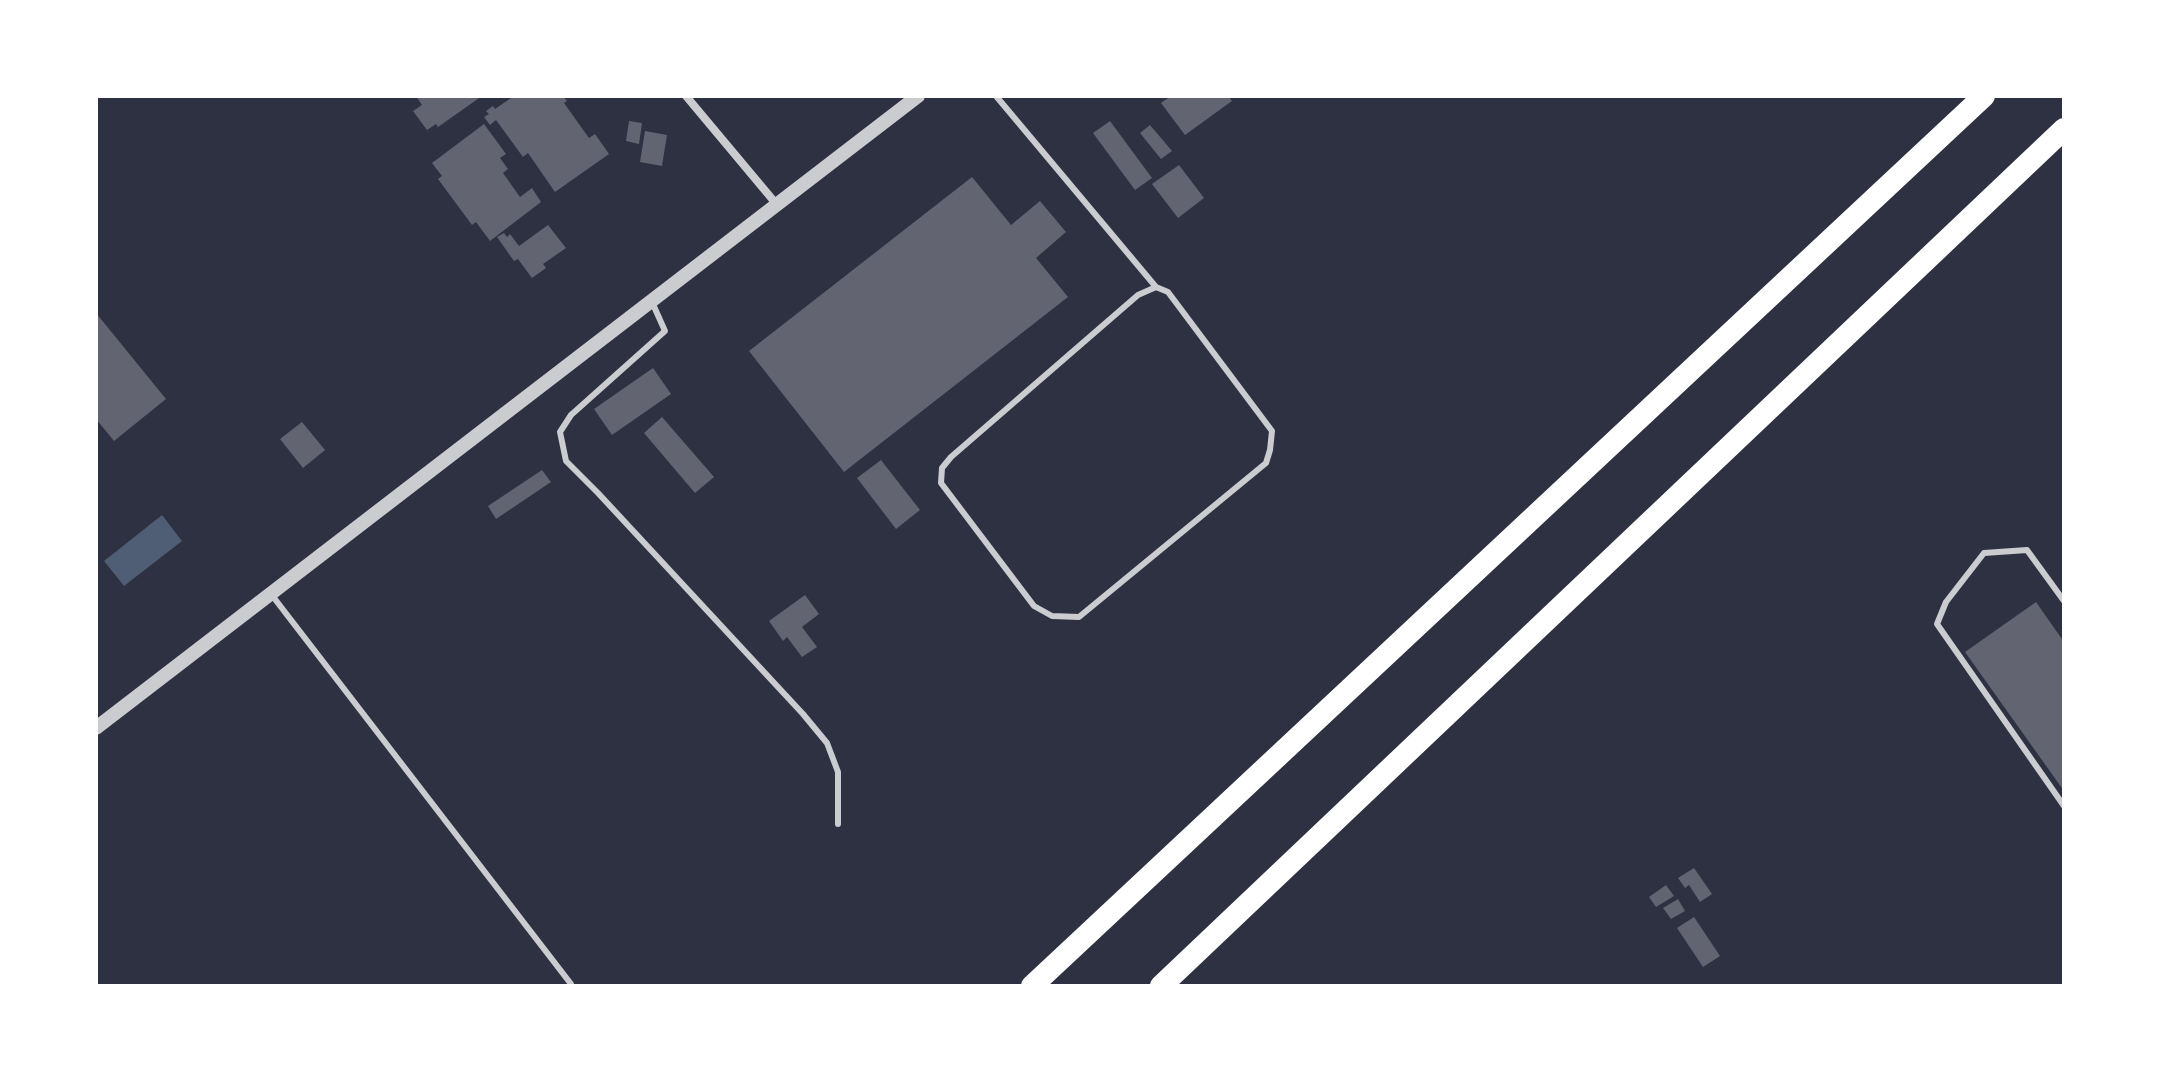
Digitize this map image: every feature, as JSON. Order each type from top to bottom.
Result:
[{"type":"highway","points":[[1032,986],[1984,96]]},
{"type":"highway","points":[[1161,986],[2064,129]]},
{"type":"street","points":[[686,96],[778,206]]},
{"type":"street","points":[[96,728],[918,96]]},
{"type":"lane","points":[[996,96],[1156,287],[1168,292],[1272,431],[1266,463],[1079,617],[1052,616],[1034,606],[941,483],[942,468],[1138,295],[1156,287]]},
{"type":"lane","points":[[652,302],[665,331],[571,415],[560,432],[566,461],[827,743],[838,772],[838,824]]},
{"type":"lane","points":[[2064,601],[2027,550],[1984,553],[1946,602],[1937,624],[2064,806]]},
{"type":"lane","points":[[271,594],[571,984]]},
{"type":"water","points":[[162,515],[182,541],[124,586],[104,561]]},
{"type":"building","points":[[416,96],[482,96],[438,127],[436,124],[427,130],[413,111],[422,105]]},
{"type":"building","points":[[514,96],[563,96],[567,101],[564,103],[589,138],[595,134],[609,154],[555,192],[528,153],[523,157],[496,120],[490,125],[484,117],[493,106],[495,109]]},
{"type":"building","points":[[1171,96],[1228,96],[1232,101],[1185,135],[1161,103]]},
{"type":"building","points":[[629,121],[642,123],[639,144],[626,141]]},
{"type":"building","points":[[1110,121],[1152,178],[1135,190],[1093,133]]},
{"type":"building","points":[[484,124],[506,154],[500,158],[508,169],[503,173],[520,197],[532,188],[541,202],[490,241],[476,222],[472,225],[438,179],[442,176],[432,163]]},
{"type":"building","points":[[1150,125],[1172,151],[1161,159],[1140,133]]},
{"type":"building","points":[[645,131],[667,135],[662,166],[640,162]]},
{"type":"building","points":[[1179,165],[1204,198],[1178,218],[1152,184]]},
{"type":"building","points":[[972,177],[1011,225],[1040,201],[1066,232],[1036,258],[1068,297],[844,472],[749,351]]},
{"type":"building","points":[[548,225],[566,248],[543,264],[546,268],[532,278],[518,259],[514,261],[497,237],[510,234],[519,246]]},
{"type":"building","points":[[96,313],[166,399],[114,441],[96,419]]},
{"type":"building","points":[[653,368],[671,394],[612,435],[594,409]]},
{"type":"building","points":[[662,417],[714,477],[695,493],[644,433]]},
{"type":"building","points":[[302,422],[325,450],[303,468],[280,439]]},
{"type":"building","points":[[881,460],[920,510],[896,529],[857,478]]},
{"type":"building","points":[[542,470],[551,482],[496,519],[488,506]]},
{"type":"building","points":[[805,595],[819,614],[802,627],[817,647],[802,657],[787,637],[783,641],[769,621]]},
{"type":"building","points":[[2036,602],[2064,642],[2064,791],[1965,652]]},
{"type":"building","points":[[1694,868],[1712,894],[1700,902],[1689,885],[1685,888],[1678,878]]},
{"type":"building","points":[[1666,885],[1674,896],[1656,907],[1649,897]]},
{"type":"building","points":[[1678,899],[1685,911],[1671,919],[1663,908]]},
{"type":"building","points":[[1694,917],[1720,956],[1703,967],[1677,928]]}]
